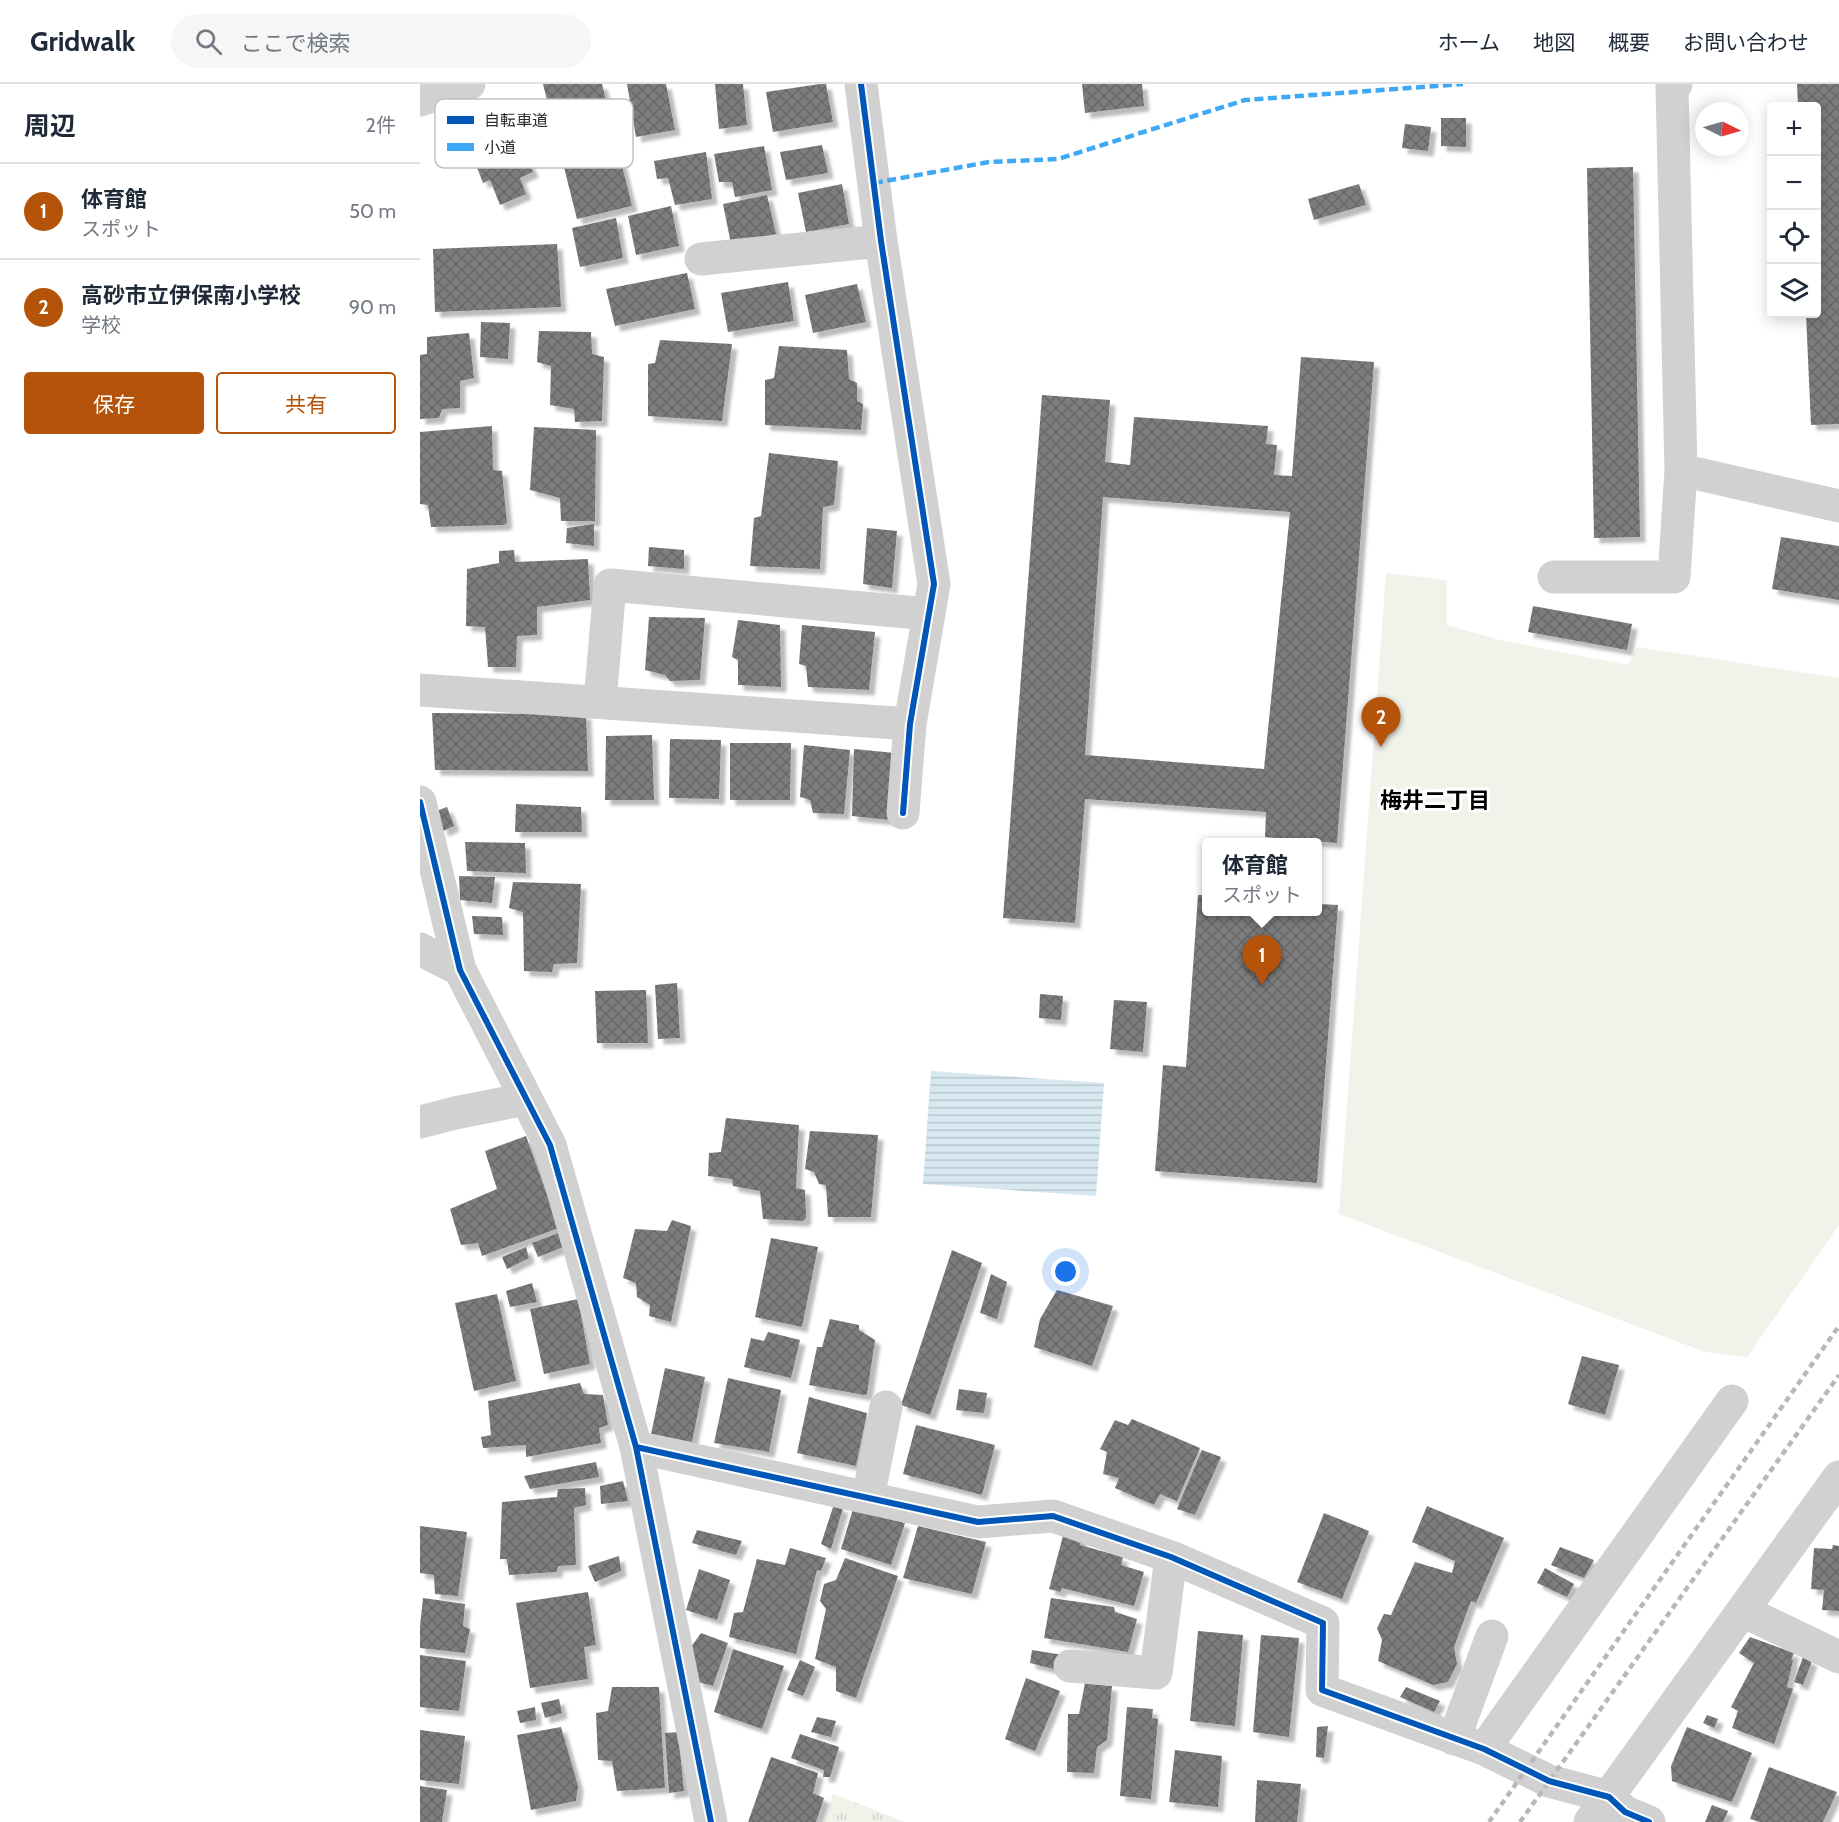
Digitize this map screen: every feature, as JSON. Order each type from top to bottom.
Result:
[{"type":"street","points":[[420,100],[469,84]]},
{"type":"street","points":[[861,84],[881,241],[934,584],[910,724],[903,813]]},
{"type":"street","points":[[1554,577],[1674,577],[1681,470],[1672,87],[1676,84]]},
{"type":"street","points":[[701,259],[881,241]]},
{"type":"street","points":[[1681,470],[1839,506]]},
{"type":"street","points":[[600,702],[610,585],[929,614]]},
{"type":"street","points":[[420,690],[910,724]]},
{"type":"street","points":[[420,802],[460,970],[550,1145],[636,1447],[711,1822]]},
{"type":"street","points":[[420,949],[460,970]]},
{"type":"street","points":[[420,1122],[526,1100]]},
{"type":"street","points":[[1469,1744],[1732,1401]]},
{"type":"street","points":[[868,1498],[886,1407]]},
{"type":"street","points":[[636,1447],[978,1522],[1053,1516],[1171,1557],[1323,1623],[1322,1690],[1469,1744],[1549,1781],[1599,1810],[1625,1812],[1649,1822]]},
{"type":"street","points":[[1599,1810],[1839,1477]]},
{"type":"street","points":[[1070,1666],[1156,1673],[1171,1557]]},
{"type":"street","points":[[1743,1611],[1839,1657]]},
{"type":"street","points":[[1469,1744],[1492,1636]]},
{"type":"green space","points":[[1386,573],[1447,580],[1447,625],[1500,640],[1628,665],[1637,647],[1839,678],[1839,1225],[1747,1357],[1705,1352],[1339,1214]]},
{"type":"green space","points":[[833,1794],[905,1822],[824,1822]]},
{"type":"shaded area","points":[[931,1071],[1104,1083],[1096,1196],[923,1184]]},
{"type":"building","points":[[543,84],[602,84],[606,99],[547,99]]},
{"type":"building","points":[[627,84],[666,84],[675,130],[636,137],[633,99],[630,99]]},
{"type":"building","points":[[715,84],[743,84],[747,125],[719,129]]},
{"type":"building","points":[[826,84],[833,122],[773,132],[766,92]]},
{"type":"building","points":[[1082,84],[1142,84],[1144,106],[1085,113]]},
{"type":"building","points":[[1797,84],[1839,84],[1839,424],[1811,425],[1806,318],[1821,318],[1821,102],[1798,102]]},
{"type":"building","points":[[1441,118],[1466,118],[1466,147],[1441,146]]},
{"type":"building","points":[[1405,124],[1431,127],[1428,151],[1402,148]]},
{"type":"building","points":[[822,145],[828,173],[786,180],[780,152]]},
{"type":"building","points":[[764,146],[772,190],[735,197],[732,182],[719,182],[714,154]]},
{"type":"building","points":[[706,152],[712,199],[675,205],[668,178],[657,179],[654,161]]},
{"type":"building","points":[[1633,167],[1640,537],[1594,538],[1587,168]]},
{"type":"building","points":[[477,168],[531,168],[533,172],[520,178],[526,194],[500,205],[490,180],[483,183]]},
{"type":"building","points":[[564,168],[623,168],[632,206],[577,219]]},
{"type":"building","points":[[842,184],[849,224],[806,232],[798,193]]},
{"type":"building","points":[[1359,184],[1366,205],[1314,220],[1308,199]]},
{"type":"building","points":[[767,195],[776,234],[731,244],[723,204]]},
{"type":"building","points":[[671,206],[679,246],[636,255],[628,216]]},
{"type":"building","points":[[616,218],[623,258],[580,267],[572,228]]},
{"type":"building","points":[[557,244],[561,307],[435,312],[433,249]]},
{"type":"building","points":[[687,273],[695,309],[615,326],[606,289]]},
{"type":"building","points":[[788,282],[794,321],[728,332],[721,293]]},
{"type":"building","points":[[857,284],[866,322],[813,333],[805,295]]},
{"type":"building","points":[[481,322],[510,323],[508,359],[480,357]]},
{"type":"building","points":[[539,331],[591,332],[592,354],[604,357],[602,421],[575,422],[574,409],[550,405],[551,366],[537,362]]},
{"type":"building","points":[[469,333],[474,378],[460,381],[460,408],[442,409],[439,418],[420,419],[420,355],[427,354],[427,337]]},
{"type":"building","points":[[660,340],[732,344],[722,421],[648,416],[648,364],[655,363]]},
{"type":"building","points":[[779,346],[847,350],[849,379],[857,383],[857,401],[863,404],[861,430],[765,425],[765,380],[774,378]]},
{"type":"building","points":[[1301,357],[1374,362],[1337,843],[1322,842],[1322,838],[1265,837],[1266,812],[1085,799],[1075,923],[1003,918],[1042,395],[1110,400],[1105,462],[1130,465],[1134,417],[1268,426],[1266,444],[1277,445],[1274,475],[1292,476]],"holes":[[[1103,497],[1290,512],[1264,769],[1085,755]]]},
{"type":"building","points":[[492,426],[493,470],[502,471],[507,523],[504,525],[431,527],[428,505],[420,504],[420,432]]},
{"type":"building","points":[[534,427],[596,430],[595,521],[561,521],[560,498],[530,490]]},
{"type":"building","points":[[769,453],[838,461],[834,505],[823,507],[820,569],[750,566],[754,518],[761,516]]},
{"type":"building","points":[[594,524],[594,546],[566,543],[567,528]]},
{"type":"building","points":[[867,528],[897,531],[892,588],[863,584]]},
{"type":"building","points":[[1781,537],[1839,546],[1839,600],[1772,589]]},
{"type":"building","points":[[649,547],[684,550],[684,569],[648,566]]},
{"type":"building","points":[[514,550],[515,562],[588,559],[590,600],[537,607],[537,635],[517,636],[516,667],[488,667],[485,627],[466,626],[467,569],[499,563],[499,551]]},
{"type":"building","points":[[1533,606],[1632,624],[1627,650],[1528,632]]},
{"type":"building","points":[[649,617],[705,618],[700,680],[670,681],[665,675],[645,670]]},
{"type":"building","points":[[738,620],[780,625],[781,687],[738,685],[738,660],[732,657]]},
{"type":"building","points":[[802,625],[875,632],[869,690],[808,687],[806,666],[799,664]]},
{"type":"building","points":[[432,713],[586,714],[588,771],[435,770]]},
{"type":"building","points":[[652,735],[654,800],[605,800],[606,736]]},
{"type":"building","points":[[670,739],[721,740],[719,799],[669,798]]},
{"type":"building","points":[[730,743],[791,743],[790,800],[730,800]]},
{"type":"building","points":[[804,745],[850,750],[844,814],[813,813],[810,800],[800,797]]},
{"type":"building","points":[[854,749],[895,753],[890,820],[852,816]]},
{"type":"building","points":[[516,804],[581,807],[582,832],[515,832]]},
{"type":"building","points":[[447,807],[454,826],[443,831],[436,811]]},
{"type":"building","points":[[465,842],[525,843],[526,873],[467,871]]},
{"type":"building","points":[[459,876],[495,877],[492,903],[460,900]]},
{"type":"building","points":[[513,882],[581,884],[577,963],[554,964],[552,972],[524,971],[523,912],[509,908]]},
{"type":"building","points":[[1198,895],[1202,895],[1202,916],[1322,916],[1322,904],[1338,905],[1317,1183],[1155,1171],[1163,1065],[1186,1067]]},
{"type":"building","points":[[472,916],[502,917],[503,935],[474,934]]},
{"type":"building","points":[[677,983],[680,1038],[658,1039],[655,985]]},
{"type":"building","points":[[646,990],[648,1043],[597,1043],[595,991]]},
{"type":"building","points":[[1040,994],[1063,996],[1061,1020],[1039,1018]]},
{"type":"building","points":[[1114,1000],[1147,1002],[1143,1052],[1110,1049]]},
{"type":"building","points":[[726,1118],[799,1125],[796,1188],[805,1190],[806,1218],[803,1221],[763,1219],[760,1191],[733,1186],[732,1179],[708,1176],[709,1153],[721,1152]]},
{"type":"building","points":[[810,1131],[878,1135],[871,1217],[828,1217],[826,1185],[819,1184],[814,1172],[805,1169]]},
{"type":"building","points":[[526,1136],[559,1228],[482,1256],[478,1243],[461,1245],[450,1209],[497,1189],[485,1151]]},
{"type":"building","points":[[672,1220],[691,1226],[671,1322],[649,1316],[650,1305],[637,1297],[636,1283],[623,1278],[635,1229],[667,1231]]},
{"type":"building","points":[[561,1232],[566,1246],[538,1257],[532,1243]]},
{"type":"building","points":[[771,1238],[818,1247],[802,1327],[755,1317]]},
{"type":"building","points":[[526,1247],[529,1258],[507,1269],[502,1257]]},
{"type":"building","points":[[952,1250],[982,1263],[930,1415],[901,1405]]},
{"type":"building","points":[[991,1274],[1007,1282],[997,1319],[980,1313]]},
{"type":"building","points":[[532,1283],[537,1302],[510,1307],[506,1291]]},
{"type":"building","points":[[1057,1290],[1113,1306],[1092,1366],[1034,1347],[1040,1319]]},
{"type":"building","points":[[497,1294],[516,1381],[474,1391],[455,1303]]},
{"type":"building","points":[[578,1299],[590,1364],[544,1374],[530,1309]]},
{"type":"building","points":[[830,1319],[859,1325],[859,1330],[875,1340],[867,1394],[809,1385],[817,1347],[822,1347]]},
{"type":"building","points":[[768,1332],[800,1340],[791,1378],[744,1367],[751,1338],[764,1341]]},
{"type":"building","points":[[1582,1356],[1619,1365],[1605,1415],[1568,1404]]},
{"type":"building","points":[[665,1368],[705,1377],[692,1442],[651,1434]]},
{"type":"building","points":[[728,1378],[781,1390],[769,1452],[714,1443]]},
{"type":"building","points":[[580,1383],[584,1394],[603,1395],[608,1425],[599,1428],[601,1443],[526,1457],[526,1445],[483,1448],[481,1437],[491,1435],[488,1401]]},
{"type":"building","points":[[959,1389],[987,1393],[984,1413],[956,1410]]},
{"type":"building","points":[[809,1397],[867,1413],[856,1466],[797,1453]]},
{"type":"building","points":[[1132,1419],[1200,1448],[1177,1501],[1160,1494],[1154,1505],[1115,1488],[1119,1478],[1103,1474],[1107,1452],[1100,1449],[1115,1420],[1128,1425]]},
{"type":"building","points":[[916,1425],[995,1445],[982,1495],[903,1474]]},
{"type":"building","points":[[1202,1450],[1221,1457],[1195,1515],[1177,1509]]},
{"type":"building","points":[[596,1462],[599,1477],[530,1489],[524,1476]]},
{"type":"building","points":[[623,1481],[628,1501],[601,1504],[600,1486]]},
{"type":"building","points":[[585,1488],[586,1505],[574,1508],[576,1565],[558,1566],[557,1572],[509,1575],[507,1559],[500,1559],[502,1502],[557,1497],[558,1489]]},
{"type":"building","points":[[834,1504],[843,1508],[831,1549],[821,1544]]},
{"type":"building","points":[[1427,1506],[1504,1538],[1476,1603],[1471,1601],[1454,1647],[1457,1664],[1448,1682],[1433,1685],[1378,1661],[1382,1640],[1377,1628],[1384,1614],[1391,1615],[1415,1562],[1452,1573],[1455,1561],[1412,1542]]},
{"type":"building","points":[[853,1509],[905,1523],[891,1565],[841,1549]]},
{"type":"building","points":[[1324,1513],[1369,1531],[1342,1599],[1297,1582]]},
{"type":"building","points":[[420,1526],[467,1532],[458,1596],[435,1594],[434,1575],[420,1573]]},
{"type":"building","points":[[918,1526],[986,1542],[972,1594],[903,1578]]},
{"type":"building","points":[[697,1530],[742,1541],[736,1555],[692,1543]]},
{"type":"building","points":[[1064,1532],[1082,1537],[1080,1545],[1123,1557],[1121,1565],[1144,1572],[1134,1606],[1062,1588],[1060,1592],[1049,1589]]},
{"type":"building","points":[[1833,1545],[1839,1546],[1839,1611],[1822,1610],[1824,1590],[1811,1589],[1814,1548],[1832,1549]]},
{"type":"building","points":[[1560,1547],[1594,1560],[1584,1578],[1551,1565]]},
{"type":"building","points":[[790,1548],[826,1558],[821,1571],[817,1570],[796,1654],[729,1637],[734,1613],[743,1612],[757,1559],[785,1565]]},
{"type":"building","points":[[619,1556],[621,1571],[595,1582],[588,1566]]},
{"type":"building","points":[[845,1558],[898,1576],[856,1698],[836,1691],[836,1667],[815,1659],[826,1609],[820,1601],[824,1584],[836,1580]]},
{"type":"building","points":[[1545,1568],[1574,1584],[1567,1597],[1537,1583]]},
{"type":"building","points":[[699,1569],[730,1580],[717,1620],[686,1610]]},
{"type":"building","points":[[588,1592],[596,1645],[584,1647],[588,1679],[530,1688],[516,1603]]},
{"type":"building","points":[[423,1598],[465,1604],[463,1626],[470,1629],[465,1653],[420,1648]]},
{"type":"building","points":[[1051,1598],[1114,1607],[1115,1612],[1137,1619],[1128,1652],[1044,1638]]},
{"type":"building","points":[[1198,1631],[1243,1635],[1235,1726],[1190,1721]]},
{"type":"building","points":[[701,1633],[728,1643],[713,1686],[698,1682],[691,1647]]},
{"type":"building","points":[[1261,1635],[1299,1638],[1289,1737],[1253,1732]]},
{"type":"building","points":[[1750,1637],[1794,1653],[1787,1687],[1793,1689],[1774,1744],[1732,1728],[1738,1711],[1731,1707],[1754,1663],[1739,1653]]},
{"type":"building","points":[[733,1649],[784,1666],[762,1729],[714,1712]]},
{"type":"building","points":[[1032,1650],[1063,1655],[1061,1671],[1030,1663]]},
{"type":"building","points":[[420,1655],[466,1661],[459,1711],[420,1707]]},
{"type":"building","points":[[1803,1657],[1812,1661],[1803,1685],[1794,1682]]},
{"type":"building","points":[[800,1660],[815,1667],[803,1696],[787,1690]]},
{"type":"building","points":[[1026,1678],[1060,1691],[1035,1751],[1005,1739]]},
{"type":"building","points":[[1085,1683],[1112,1686],[1107,1740],[1097,1747],[1094,1773],[1067,1772],[1068,1714],[1079,1714]]},
{"type":"building","points":[[612,1687],[659,1687],[665,1788],[617,1791],[612,1761],[598,1760],[596,1713],[608,1711]]},
{"type":"building","points":[[1406,1687],[1440,1701],[1434,1712],[1400,1697]]},
{"type":"building","points":[[559,1699],[562,1713],[545,1718],[541,1703]]},
{"type":"building","points":[[535,1707],[536,1720],[520,1723],[517,1711]]},
{"type":"building","points":[[1127,1707],[1153,1709],[1152,1718],[1158,1719],[1151,1799],[1120,1796]]},
{"type":"building","points":[[1707,1715],[1718,1719],[1714,1728],[1703,1723]]},
{"type":"building","points":[[817,1717],[836,1721],[831,1737],[811,1732]]},
{"type":"building","points":[[1328,1726],[1324,1758],[1316,1757],[1317,1727]]},
{"type":"building","points":[[561,1727],[578,1786],[576,1801],[531,1810],[517,1735]]},
{"type":"building","points":[[1687,1727],[1752,1753],[1732,1802],[1672,1781],[1671,1766]]},
{"type":"building","points":[[420,1730],[465,1736],[459,1784],[420,1780]]},
{"type":"building","points":[[678,1732],[684,1791],[669,1793],[665,1733]]},
{"type":"building","points":[[800,1734],[839,1747],[830,1777],[823,1777],[824,1770],[791,1758]]},
{"type":"building","points":[[1175,1750],[1222,1756],[1218,1807],[1169,1802]]},
{"type":"building","points":[[771,1757],[818,1773],[813,1793],[824,1798],[816,1822],[748,1822]]},
{"type":"building","points":[[1769,1767],[1837,1792],[1823,1822],[1760,1822],[1750,1819]]},
{"type":"building","points":[[1257,1780],[1301,1784],[1297,1822],[1255,1822]]},
{"type":"building","points":[[420,1786],[447,1790],[442,1822],[420,1822]]},
{"type":"building","points":[[1712,1805],[1728,1811],[1723,1822],[1705,1822]]},
{"type":"railway","points":[[1489,1822],[1839,1326]]},
{"type":"railway","points":[[1520,1822],[1839,1375]]},
{"type":"marked path","points":[[874,183],[989,162],[1058,159],[1245,100],[1463,84]]},
{"type":"cycle path","points":[[861,84],[881,241],[934,584],[910,724],[903,813]]},
{"type":"cycle path","points":[[420,802],[460,970],[550,1145],[636,1447],[711,1822]]},
{"type":"cycle path","points":[[636,1447],[978,1522],[1053,1516],[1171,1557],[1323,1623],[1322,1690],[1484,1749],[1549,1781],[1609,1797],[1625,1812],[1649,1822]]},
{"type":"place","name":"高砂市立伊保南小学校","points":[[1381,747]]},
{"type":"place","name":"体育館","points":[[1262,985]]},
{"type":"district","name":"梅井二丁目","points":[[1435,800]]}]
